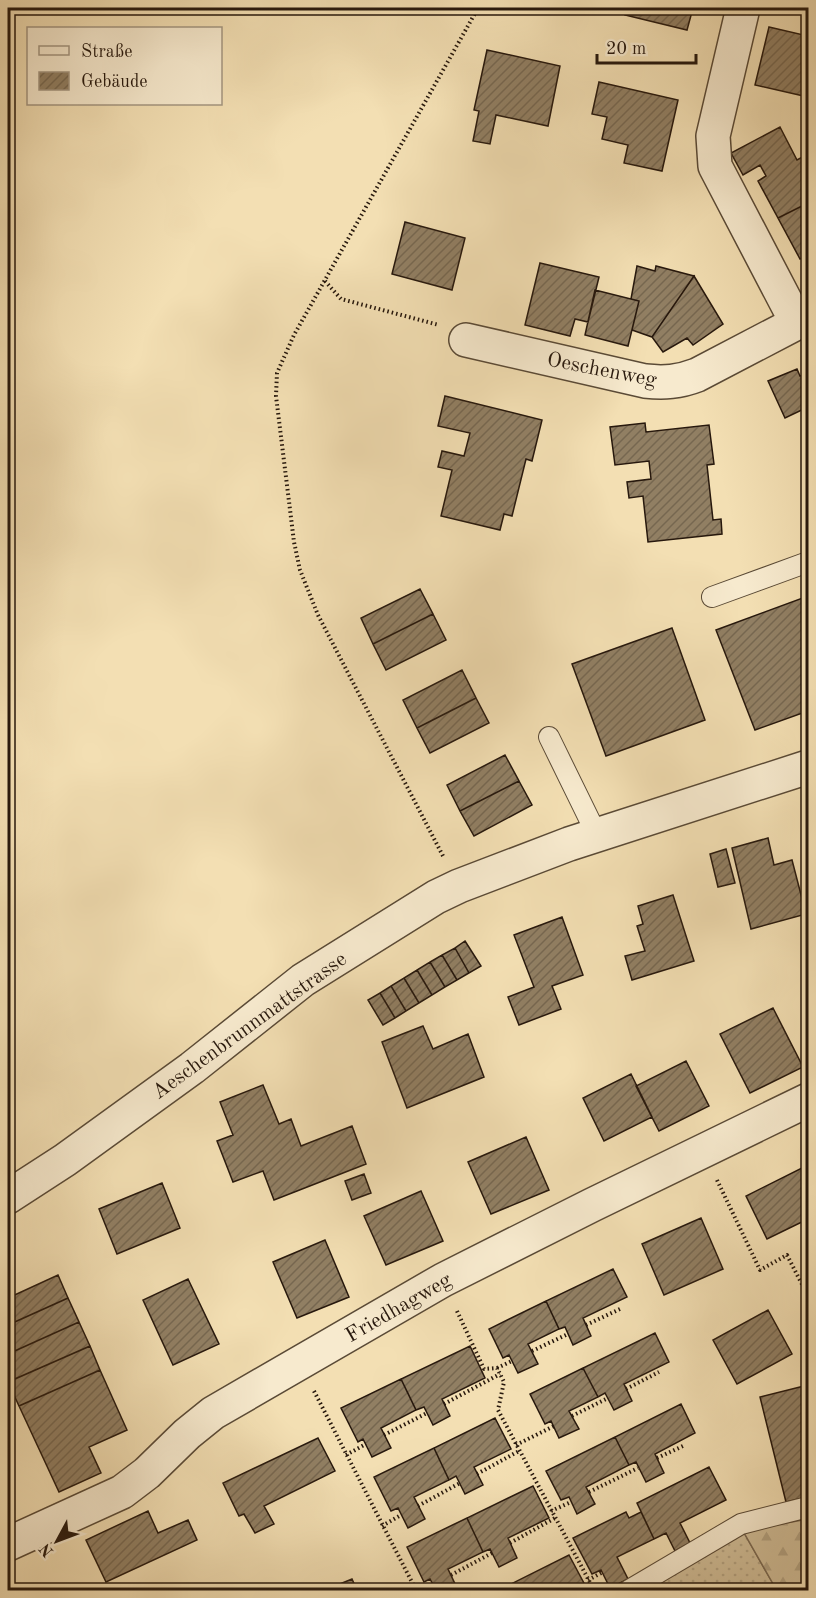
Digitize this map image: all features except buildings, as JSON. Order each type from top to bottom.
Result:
[{"type":"street","name":"Oeschenweg","points":[[466,340],[645,381],[664,383],[680,381],[697,375],[803,320],[715,166],[713,136],[743,8]]},
{"type":"street","name":"Aeschenbrunnmattstrasse","points":[[8,1197],[64,1160],[192,1068],[303,980],[374,935],[459,886],[597,835],[808,767]]},
{"type":"street","name":"Friedhagweg","points":[[8,1544],[122,1492],[147,1473],[187,1434],[213,1413],[442,1280],[808,1100]]},
{"type":"lane","points":[[712,597],[808,562]]},
{"type":"lane","points":[[549,737],[597,835]]},
{"type":"lane","points":[[629,1590],[741,1524],[808,1507]]},
{"type":"path","points":[[459,886],[318,615],[300,570],[294,542],[276,396],[277,373],[294,335],[478,8]]},
{"type":"path","points":[[325,281],[341,299],[448,327],[466,340]]},
{"type":"path","points":[[703,1152],[760,1270],[787,1255],[808,1296]]},
{"type":"path","points":[[442,1280],[484,1369],[497,1368],[512,1361]]},
{"type":"path","points":[[586,1325],[620,1308]]},
{"type":"path","points":[[532,1351],[568,1334]]},
{"type":"path","points":[[300,1364],[416,1590]]},
{"type":"path","points":[[497,1368],[504,1382],[498,1410],[594,1590]]},
{"type":"path","points":[[626,1389],[659,1372]]},
{"type":"path","points":[[444,1404],[500,1374]]},
{"type":"path","points":[[572,1416],[608,1398]]},
{"type":"path","points":[[384,1435],[427,1413]]},
{"type":"path","points":[[516,1444],[554,1426]]},
{"type":"path","points":[[346,1455],[366,1444]]},
{"type":"path","points":[[657,1458],[683,1446]]},
{"type":"path","points":[[477,1474],[519,1451]]},
{"type":"path","points":[[589,1492],[638,1468]]},
{"type":"path","points":[[418,1506],[460,1483]]},
{"type":"path","points":[[551,1511],[571,1502]]},
{"type":"path","points":[[382,1526],[401,1515]]},
{"type":"path","points":[[510,1543],[555,1518]]},
{"type":"path","points":[[451,1575],[492,1553]]},
{"type":"path","points":[[588,1580],[603,1572]]},
{"type":"path","points":[[421,1590],[433,1584]]},
{"type":"green space","points":[[808,1519],[808,1590],[775,1590],[743,1531]]},
{"type":"green space","points":[[743,1531],[776,1589],[649,1590]]}]
